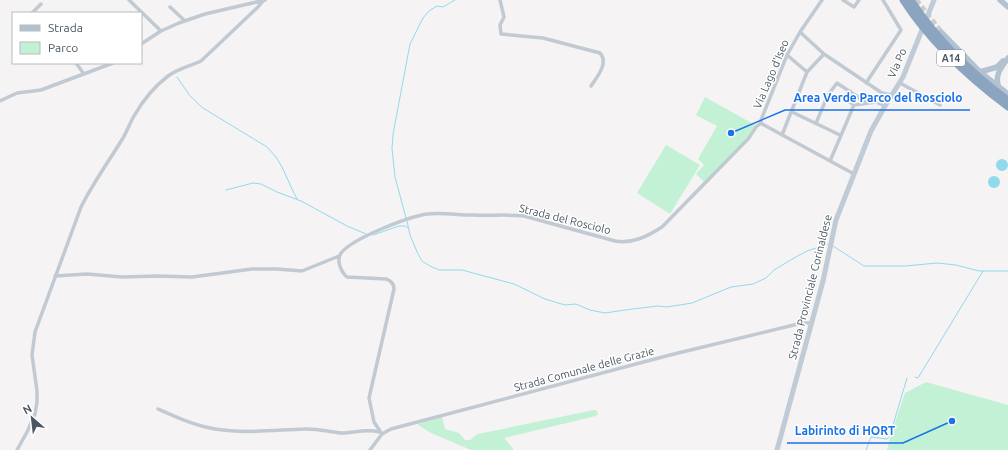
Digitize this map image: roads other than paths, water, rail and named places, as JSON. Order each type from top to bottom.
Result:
[{"type":"highway","name":"A14","points":[[903,0],[948,56],[1008,107]]},
{"type":"highway","name":"A14","points":[[910,0],[937,35],[952,51],[974,73],[1008,100]]},
{"type":"main road","points":[[1000,0],[1008,7]]},
{"type":"main road","points":[[940,32],[980,72],[1008,94]]},
{"type":"main road","points":[[980,72],[990,70],[1008,58]]},
{"type":"main road","points":[[999,88],[997,77],[1000,69],[1008,58]]},
{"type":"main road","points":[[988,79],[990,70]]},
{"type":"main road","points":[[988,79],[997,77]]},
{"type":"street","points":[[129,0],[141,12]]},
{"type":"street","points":[[500,0],[504,17],[500,24],[501,34],[543,38],[600,53],[604,62],[591,86]]},
{"type":"street","name":"Via Lago d'Iseo","points":[[762,123],[761,120],[787,55],[800,32],[822,0]]},
{"type":"street","points":[[843,0],[854,7],[859,0]]},
{"type":"street","points":[[866,83],[902,30],[883,0]]},
{"type":"street","name":"Via Po","points":[[871,131],[886,104],[900,84],[934,0]]},
{"type":"street","points":[[142,43],[161,31],[185,20],[219,10],[264,1]]},
{"type":"street","points":[[17,450],[25,438],[35,414],[37,402],[32,344],[34,332],[81,207],[90,190],[125,135],[140,106],[154,89],[167,76],[201,61],[264,1]]},
{"type":"street","points":[[33,12],[41,4]]},
{"type":"street","points":[[170,7],[185,20]]},
{"type":"street","points":[[142,13],[161,31]]},
{"type":"street","points":[[800,32],[824,54],[866,83],[882,93],[892,95]]},
{"type":"street","points":[[782,135],[807,72],[824,54]]},
{"type":"street","points":[[787,55],[807,72]]},
{"type":"street","points":[[77,64],[84,74]]},
{"type":"street","points":[[0,101],[17,93],[41,90],[109,64]]},
{"type":"street","points":[[816,123],[828,95],[837,83],[867,103]]},
{"type":"street","points":[[900,84],[940,105]]},
{"type":"street","points":[[850,91],[845,99],[854,105],[876,102],[886,104]]},
{"type":"street","points":[[882,93],[886,104]]},
{"type":"street","points":[[830,161],[854,105]]},
{"type":"street","points":[[792,112],[840,135]]},
{"type":"street","points":[[762,123],[854,174]]},
{"type":"street","name":"Strada del Rosciolo","points":[[55,276],[87,274],[122,277],[192,277],[252,269],[302,271],[339,256],[345,249],[365,236],[414,217],[438,213],[479,216],[524,216],[615,241],[629,242],[662,227],[748,139],[756,127],[762,123]]},
{"type":"street","name":"Strada Provinciale Corinaldese","points":[[777,450],[812,323],[833,232],[871,131]]},
{"type":"street","points":[[339,256],[341,269],[346,278],[386,279],[391,281],[394,285],[369,398],[374,422],[381,433]]},
{"type":"street","name":"Strada Comunale delle Grazie","points":[[381,433],[391,429],[670,355],[802,322],[812,323]]},
{"type":"street","points":[[158,409],[192,423],[217,430],[237,432],[306,428],[341,433],[365,430],[381,433]]},
{"type":"street","points":[[370,450],[381,433]]},
{"type":"water","points":[[1004,159],[1007,160],[1007,170],[1000,171],[997,170],[996,163],[997,160]]},
{"type":"water","points":[[996,176],[999,177],[999,187],[992,188],[989,187],[988,180],[989,177]]},
{"type":"waterway","points":[[406,218],[395,177],[392,149],[393,134],[410,44],[423,18],[429,11],[437,6],[443,7],[455,0]]},
{"type":"waterway","points":[[177,77],[190,96],[203,108],[267,147],[282,167],[297,199]]},
{"type":"waterway","points":[[226,190],[253,183],[261,184],[301,201],[347,226],[366,234]]},
{"type":"waterway","points":[[407,221],[410,235],[418,254],[422,261],[430,266],[439,270],[462,270],[514,284],[545,299],[565,305],[576,304],[590,310],[605,313],[692,303],[731,287],[753,284],[766,278],[774,270],[807,251],[828,244]]},
{"type":"waterway","points":[[373,235],[399,226],[405,226],[408,228]]},
{"type":"waterway","points":[[833,246],[864,266],[905,266],[937,263],[956,265],[979,271],[1008,271]]},
{"type":"waterway","points":[[915,377],[918,378],[983,271]]},
{"type":"waterway","points":[[866,450],[871,437],[887,439],[890,435],[907,378]]},
{"type":"tunnel","points":[[916,0],[941,32]]},
{"type":"place","name":"Area Verde Parco del Rosciolo","points":[[731,133]]},
{"type":"place","name":"Labirinto di HORT","points":[[952,421]]}]
